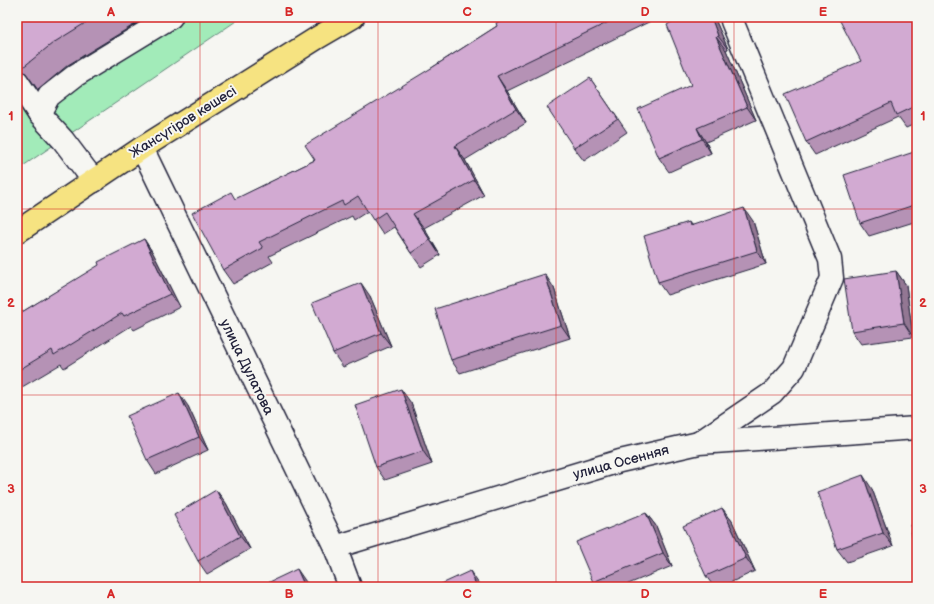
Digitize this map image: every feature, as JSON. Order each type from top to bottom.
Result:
[{"type":"main road","name":"Жансүгіров көшесі","points":[[17,232],[142,148],[353,17]]},
{"type":"street","points":[[39,114],[49,96],[76,75],[171,17]]},
{"type":"street","points":[[699,443],[772,393],[794,368],[832,278],[830,258],[732,21]]},
{"type":"street","points":[[17,81],[39,114],[63,140],[94,181]]},
{"type":"street","name":"улица Дулатова","points":[[142,148],[335,547],[350,587]]},
{"type":"street","name":"улица Осенняя","points":[[335,547],[620,460],[699,443],[917,428]]},
{"type":"green space","points":[[17,17],[242,17],[17,170]]},
{"type":"building","points":[[17,17],[95,17],[53,43],[22,68],[17,60]]},
{"type":"building","points":[[507,17],[619,17],[497,76],[516,109],[455,146],[474,180],[413,214],[430,240],[411,253],[385,212],[373,220],[358,196],[344,205],[342,201],[259,242],[263,248],[223,270],[192,213],[231,192],[235,199],[315,160],[305,145],[433,67],[497,26],[496,23]]},
{"type":"building","points":[[679,17],[711,17],[718,36],[716,37],[747,107],[697,128],[702,139],[659,158],[638,109],[691,85],[667,25]]},
{"type":"building","points":[[843,17],[917,17],[917,105],[896,115],[891,103],[806,142],[785,94],[861,61],[839,19]]},
{"type":"building","points":[[590,78],[618,119],[574,148],[547,107]]},
{"type":"building","points":[[917,151],[917,204],[860,223],[844,175]]},
{"type":"building","points":[[744,208],[757,251],[658,282],[644,236],[689,222],[690,226]]},
{"type":"building","points":[[144,239],[170,294],[124,316],[122,313],[54,355],[52,350],[17,371],[17,315],[99,265],[98,262]]},
{"type":"building","points":[[896,271],[904,323],[852,331],[844,279]]},
{"type":"building","points":[[545,274],[561,325],[451,360],[435,309]]},
{"type":"building","points":[[361,283],[381,333],[333,353],[312,303]]},
{"type":"building","points":[[401,389],[423,451],[376,467],[355,405]]},
{"type":"building","points":[[179,393],[199,437],[147,460],[127,416]]},
{"type":"building","points":[[863,475],[883,533],[837,549],[817,492]]},
{"type":"building","points":[[216,490],[240,536],[198,561],[174,515]]},
{"type":"building","points":[[722,508],[746,558],[706,576],[683,526]]},
{"type":"building","points":[[646,513],[663,553],[593,582],[576,542]]},
{"type":"building","points":[[917,524],[917,563],[910,525]]},
{"type":"building","points":[[297,569],[305,587],[259,587]]},
{"type":"building","points":[[470,571],[477,587],[435,587]]}]
